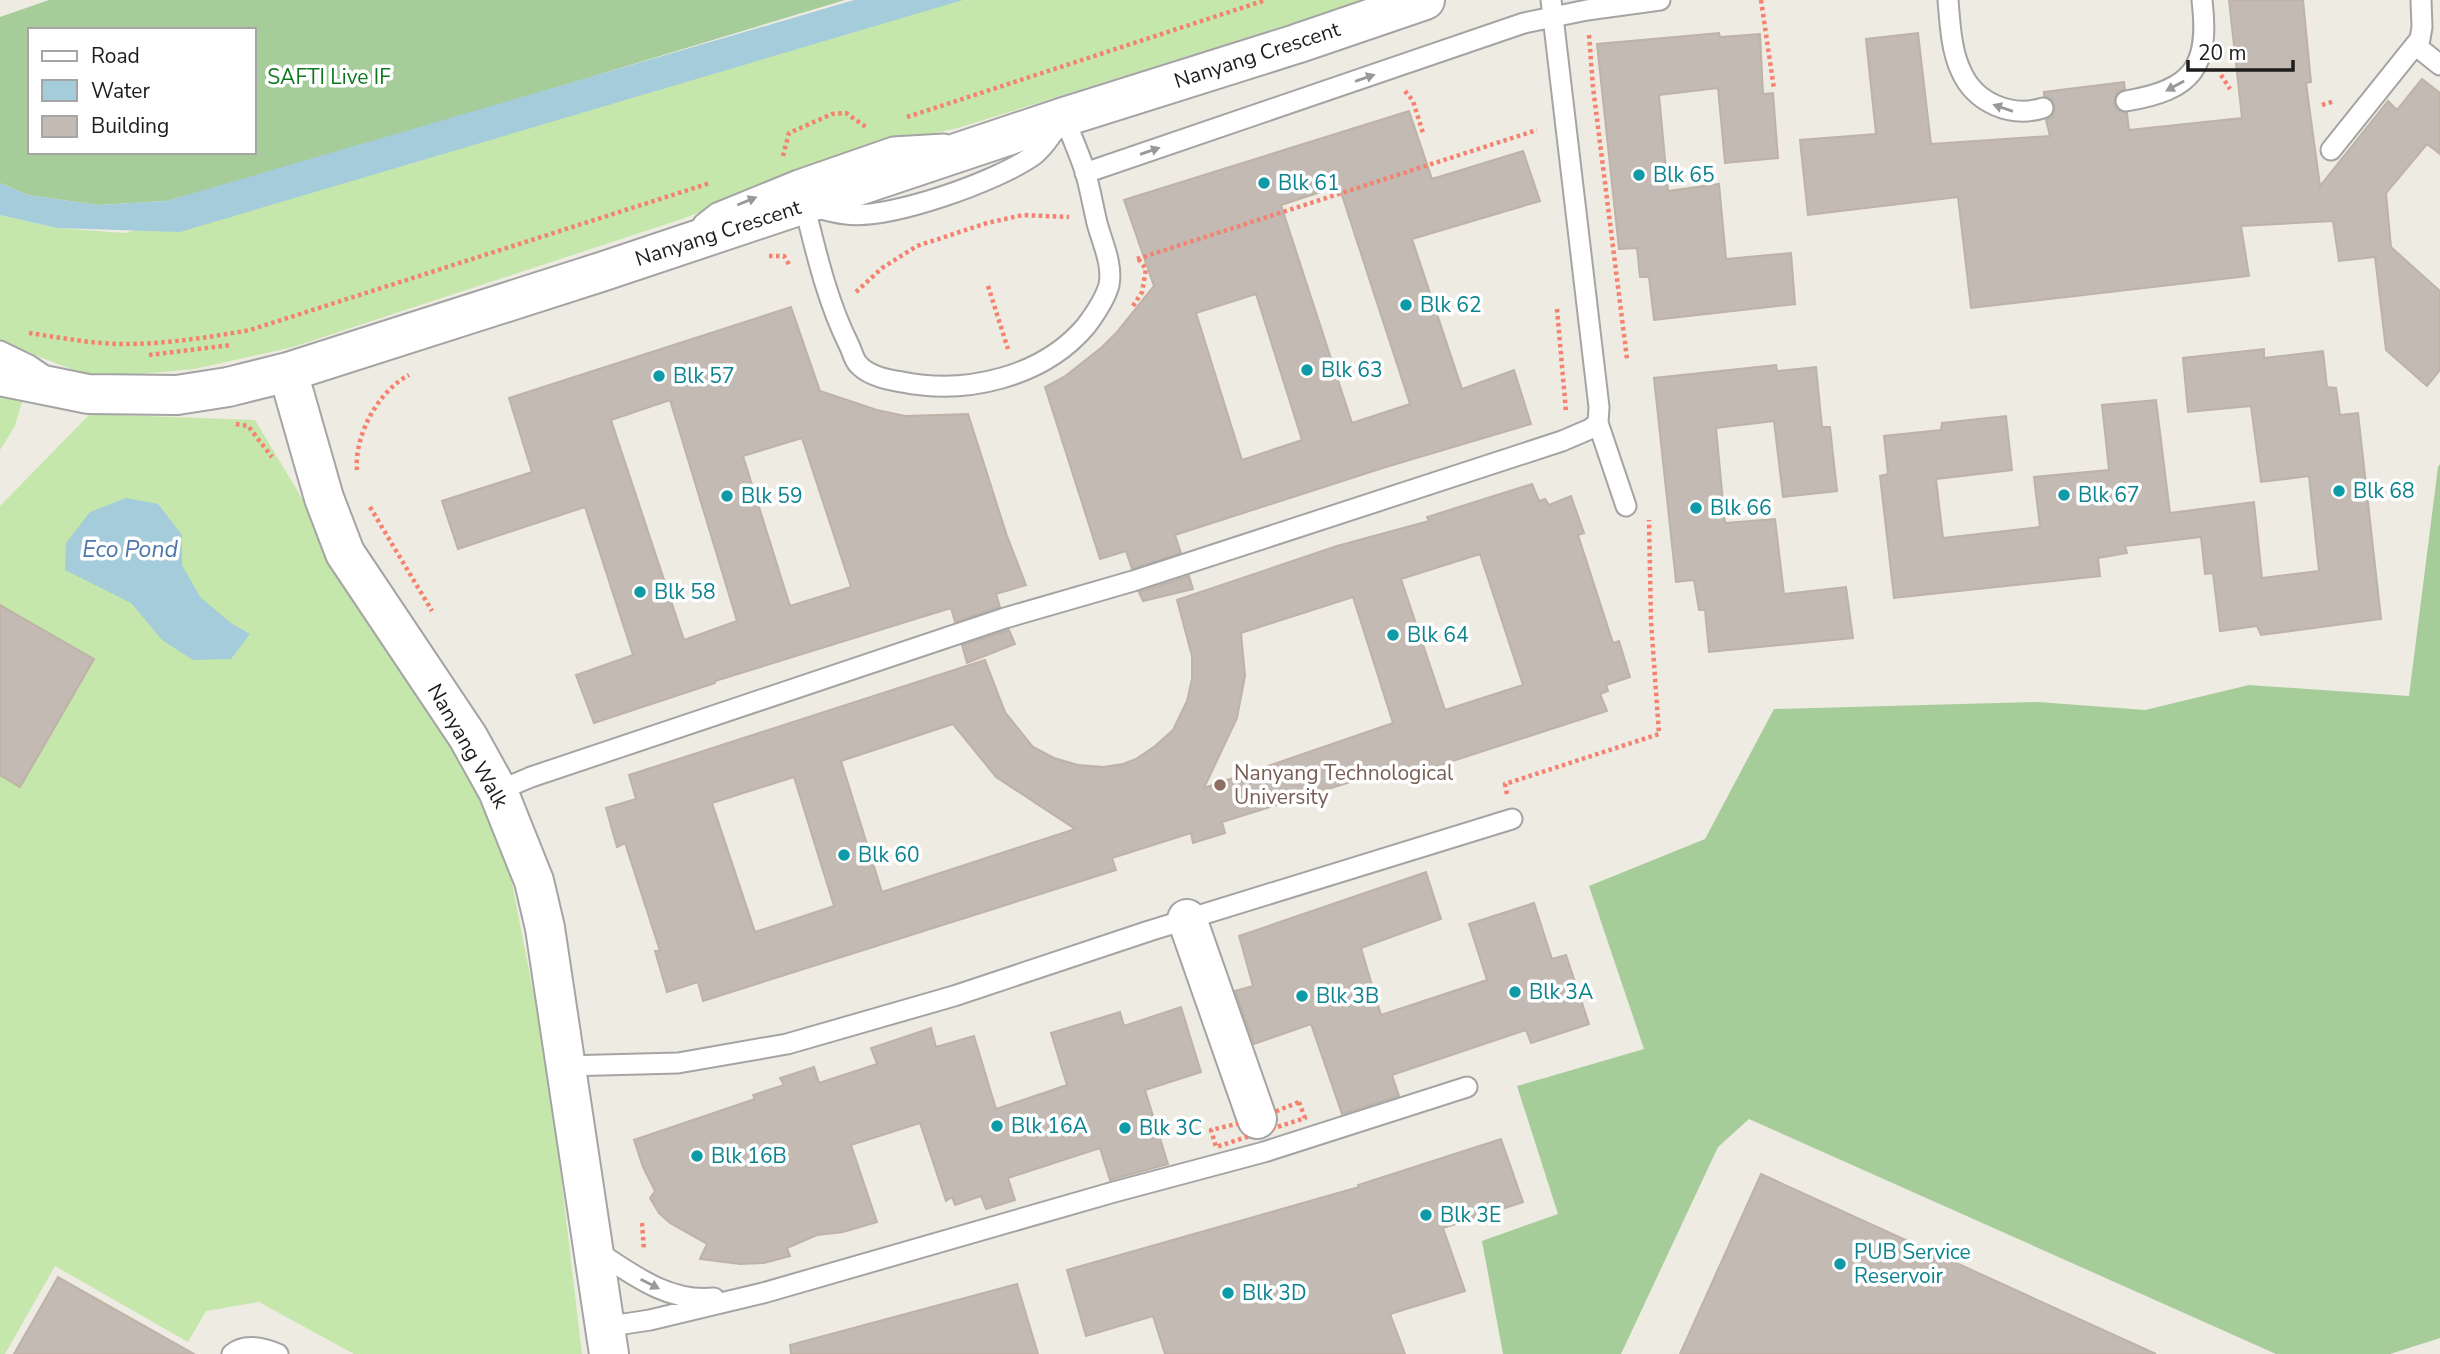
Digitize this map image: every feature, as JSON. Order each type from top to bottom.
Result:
[{"type":"street","name":"Nanyang Crescent","points":[[0,376],[99,395],[177,395],[228,387],[288,372],[669,250],[1064,117],[1425,0]]},
{"type":"street","name":"Nanyang Walk","points":[[288,372],[324,498],[345,553],[455,716],[498,791],[534,881],[545,928],[564,1066],[576,1126],[606,1341]]},
{"type":"street","points":[[1187,919],[1257,1119]]},
{"type":"lane","points":[[1085,173],[1524,23],[1552,9],[1587,10],[1660,0]]},
{"type":"lane","points":[[1948,0],[1951,30],[1960,70],[1970,85],[1984,100],[2001,108],[2020,113],[2043,107]]},
{"type":"lane","points":[[2126,101],[2158,96],[2186,80],[2197,63],[2206,33],[2202,0]]},
{"type":"lane","points":[[2331,150],[2420,38],[2421,0]]},
{"type":"lane","points":[[1552,9],[1599,407],[1598,423],[1626,506]]},
{"type":"lane","points":[[2415,45],[2440,65]]},
{"type":"lane","points":[[1064,117],[1085,173],[1098,227],[1106,245],[1109,284],[1096,313],[1074,340],[1046,360],[1016,374],[976,383],[931,386],[881,378],[859,365],[834,312],[804,204],[848,215],[884,212],[940,197],[1002,174],[1036,153],[1064,117]]},
{"type":"lane","points":[[669,250],[717,214],[798,180],[893,146],[995,140]]},
{"type":"lane","points":[[0,351],[29,365],[64,390]]},
{"type":"lane","points":[[498,791],[531,777],[1005,618],[1176,568],[1562,441],[1598,423]]},
{"type":"lane","points":[[564,1066],[678,1063],[787,1044],[954,996],[1187,919],[1512,819]]},
{"type":"lane","points":[[606,1341],[650,1320],[764,1293],[1101,1195],[1264,1152],[1467,1087]]},
{"type":"lane","points":[[592,1248],[647,1283],[671,1294],[704,1299],[764,1293]]},
{"type":"lane","points":[[232,1354],[237,1349],[251,1347],[278,1354]]},
{"type":"path","points":[[902,119],[1266,0]]},
{"type":"path","points":[[1761,0],[1774,89]]},
{"type":"path","points":[[1587,10],[1593,87],[1628,359]]},
{"type":"path","points":[[2219,72],[2231,89]]},
{"type":"path","points":[[1413,101],[1423,133]]},
{"type":"path","points":[[780,160],[785,154],[789,133],[832,114],[846,113],[870,129]]},
{"type":"path","points":[[834,312],[882,268],[917,246],[987,223],[1023,215],[1077,217],[1098,227],[1138,260],[1537,130]]},
{"type":"path","points":[[19,329],[78,340],[131,344],[206,338],[250,330],[720,180]]},
{"type":"path","points":[[989,286],[1016,374]]},
{"type":"path","points":[[149,355],[232,345]]},
{"type":"path","points":[[224,422],[248,426],[276,463]]},
{"type":"path","points":[[1512,819],[1505,783],[1659,734],[1651,621],[1649,516]]},
{"type":"green space","name":"SAFTI Live IF","points":[[49,0],[845,0],[356,148],[166,201],[98,205],[28,195],[0,183],[0,17]]},
{"type":"green space","points":[[954,0],[1366,0],[958,128],[882,145],[676,221],[293,347],[195,369],[95,378],[0,342],[0,215],[57,228],[125,233]]},
{"type":"green space","points":[[0,393],[23,398],[15,426],[0,450]]},
{"type":"green space","points":[[90,414],[255,420],[493,818],[507,858],[548,1067],[582,1354],[354,1354],[259,1302],[206,1311],[188,1342],[55,1266],[5,1354],[0,1354],[0,506]]},
{"type":"green space","points":[[2440,464],[2440,1338],[2390,1354],[2276,1354],[1749,1119],[1718,1147],[1621,1354],[1503,1354],[1482,1241],[1558,1214],[1517,1086],[1644,1049],[1589,886],[1705,839],[1774,709],[2038,702],[2145,710],[2249,685],[2409,696]]},
{"type":"water","points":[[854,0],[963,0],[180,232],[57,228],[0,215],[0,183],[28,195],[98,205],[166,201]]},
{"type":"water","name":"Eco Pond","points":[[126,498],[158,504],[182,535],[182,565],[200,597],[231,623],[250,634],[231,659],[193,660],[162,640],[131,603],[65,570],[66,543],[90,512]]},
{"type":"building","points":[[2229,0],[2303,0],[2311,82],[2306,83],[2320,186],[2388,101],[2397,110],[2422,79],[2440,93],[2440,154],[2427,144],[2386,193],[2391,247],[2440,291],[2440,370],[2427,386],[2386,350],[2375,257],[2339,261],[2333,221],[2241,226],[2249,276],[1971,308],[1958,197],[1808,215],[1800,140],[1876,134],[1866,39],[1918,33],[1931,144],[2050,136],[2046,120],[2052,117],[2055,106],[2052,99],[2044,96],[2044,92],[2124,82],[2125,89],[2117,92],[2114,103],[2117,110],[2127,113],[2129,130],[2242,118]]},
{"type":"building","name":"Blk 65","points":[[1719,33],[1720,37],[1760,34],[1763,94],[1773,93],[1778,158],[1725,163],[1718,88],[1659,95],[1668,191],[1719,184],[1726,259],[1791,253],[1795,304],[1654,320],[1649,277],[1640,277],[1637,248],[1619,249],[1597,44]]},
{"type":"building","points":[[1409,111],[1432,179],[1523,151],[1540,201],[1412,239],[1462,389],[1514,370],[1531,424],[1386,467],[1175,535],[1181,553],[1132,569],[1126,551],[1100,559],[1045,387],[1064,377],[1102,347],[1154,286],[1124,200]],"holes":[[[1339,186],[1410,404],[1352,423],[1281,205]],[[1256,294],[1302,440],[1242,460],[1196,313]]]},
{"type":"building","points":[[791,307],[820,391],[877,410],[905,416],[968,414],[1007,536],[1026,585],[996,594],[1000,607],[955,622],[951,608],[715,681],[594,723],[576,675],[633,655],[585,507],[458,549],[442,501],[532,472],[509,398]],"holes":[[[670,400],[737,621],[684,640],[611,420]],[[802,438],[851,587],[790,606],[743,456]]]},
{"type":"building","points":[[2264,349],[2264,358],[2323,351],[2327,387],[2336,388],[2340,415],[2358,413],[2381,619],[2261,635],[2257,626],[2220,631],[2213,573],[2205,574],[2201,537],[2125,546],[2127,553],[2098,558],[2100,576],[1894,598],[1880,476],[1888,474],[1884,436],[1941,430],[1942,423],[2006,416],[2012,470],[1936,479],[1943,538],[2040,527],[2034,477],[2109,470],[2102,405],[2156,400],[2170,513],[2254,502],[2262,578],[2319,571],[2309,476],[2261,482],[2251,406],[2188,412],[2183,358]]},
{"type":"building","name":"Blk 66","points":[[1776,365],[1777,371],[1816,367],[1822,427],[1830,427],[1837,491],[1783,497],[1774,421],[1716,428],[1725,523],[1775,519],[1784,594],[1846,587],[1853,638],[1709,652],[1705,610],[1699,610],[1694,580],[1676,582],[1654,378]]},
{"type":"building","points":[[1532,484],[1539,501],[1545,499],[1549,505],[1571,496],[1584,533],[1578,535],[1613,643],[1619,641],[1630,677],[1606,685],[1608,691],[1600,694],[1607,711],[1394,780],[1389,770],[1222,822],[1225,833],[1193,843],[1191,833],[1112,858],[1116,870],[703,1001],[698,982],[667,992],[655,951],[660,951],[625,843],[617,847],[606,808],[636,799],[629,775],[985,660],[1005,712],[1033,747],[1054,758],[1078,765],[1103,767],[1123,764],[1136,759],[1173,730],[1187,701],[1192,679],[1192,656],[1177,600],[1337,546],[1429,521],[1427,517]],"holes":[[[1480,554],[1523,685],[1445,710],[1401,579]],[[1353,597],[1393,723],[1204,788],[1237,718],[1245,676],[1241,633]],[[953,724],[996,777],[1075,829],[882,892],[841,761]],[[794,777],[834,906],[755,932],[712,803]]]},
{"type":"building","points":[[1189,576],[1193,589],[1143,601],[1139,592]]},
{"type":"building","points":[[0,605],[94,659],[20,787],[0,775]]},
{"type":"building","points":[[1009,630],[1015,644],[967,663],[962,645]]},
{"type":"building","points":[[1426,872],[1441,919],[1361,948],[1381,1015],[1487,980],[1469,924],[1534,903],[1552,959],[1566,955],[1589,1024],[1531,1043],[1526,1030],[1392,1075],[1399,1096],[1342,1114],[1311,1024],[1254,1044],[1235,991],[1253,986],[1239,936]]},
{"type":"building","points":[[1181,1007],[1201,1072],[1145,1090],[1168,1164],[1110,1180],[1100,1148],[1008,1178],[1015,1200],[986,1209],[981,1196],[955,1205],[952,1197],[946,1201],[920,1123],[851,1145],[877,1222],[843,1232],[817,1235],[787,1248],[790,1256],[764,1263],[740,1264],[700,1259],[707,1244],[670,1223],[659,1213],[650,1198],[655,1191],[634,1140],[755,1099],[753,1095],[784,1085],[780,1078],[814,1067],[819,1083],[877,1064],[871,1048],[931,1028],[936,1047],[974,1036],[996,1109],[1067,1085],[1051,1033],[1120,1012],[1124,1026]]},
{"type":"building","name":"Blk 3D","points":[[1501,1139],[1523,1202],[1443,1228],[1465,1291],[1390,1314],[1405,1354],[1165,1354],[1153,1316],[1086,1336],[1067,1270],[1359,1187],[1358,1185]]},
{"type":"building","name":"PUB Service Reservoir","points":[[1761,1174],[2156,1354],[1680,1354]]},
{"type":"building","points":[[58,1277],[194,1354],[14,1354]]},
{"type":"building","points":[[1017,1284],[1038,1354],[791,1354],[790,1345]]},
{"type":"place","name":"Blk 65","points":[[1639,175]]},
{"type":"place","name":"Blk 61","points":[[1264,183]]},
{"type":"place","name":"Blk 62","points":[[1406,305]]},
{"type":"place","name":"Blk 63","points":[[1307,370]]},
{"type":"place","name":"Blk 57","points":[[659,376]]},
{"type":"place","name":"Blk 68","points":[[2339,491]]},
{"type":"place","name":"Blk 67","points":[[2064,495]]},
{"type":"place","name":"Blk 59","points":[[727,496]]},
{"type":"place","name":"Blk 66","points":[[1696,508]]},
{"type":"place","name":"Blk 58","points":[[640,592]]},
{"type":"place","name":"Blk 64","points":[[1393,635]]},
{"type":"place","name":"Nanyang Technological University","points":[[1220,785]]},
{"type":"place","name":"Blk 60","points":[[844,855]]},
{"type":"place","name":"Blk 3A","points":[[1515,992]]},
{"type":"place","name":"Blk 3B","points":[[1302,996]]},
{"type":"place","name":"Blk 16A","points":[[997,1126]]},
{"type":"place","name":"Blk 3C","points":[[1125,1128]]},
{"type":"place","name":"Blk 16B","points":[[697,1156]]},
{"type":"place","name":"Blk 3E","points":[[1426,1215]]},
{"type":"place","name":"PUB Service Reservoir","points":[[1840,1264]]},
{"type":"place","name":"Blk 3D","points":[[1228,1293]]}]
